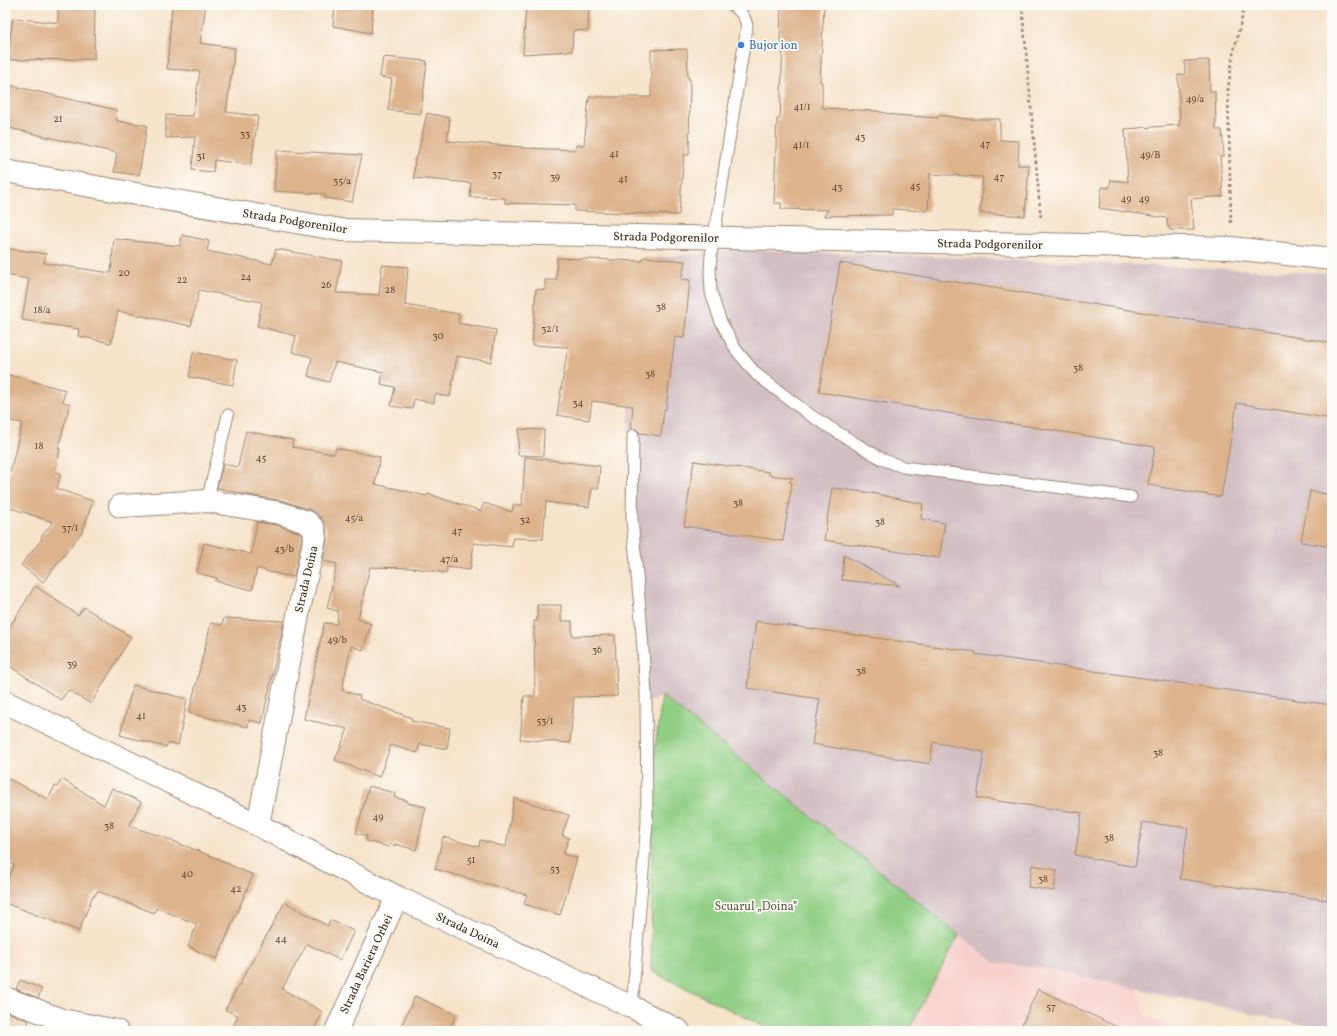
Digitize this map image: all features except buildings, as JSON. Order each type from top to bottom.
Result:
[{"type":"street","name":"Strada Podgorenilor","points":[[5,171],[341,230],[1231,248],[1332,259]]},
{"type":"street","name":"Strada Doina","points":[[120,506],[207,501],[280,513],[307,522],[314,529],[316,538],[298,613],[258,825]]},
{"type":"street","name":"Strada Doina","points":[[5,702],[258,825],[397,897],[632,1007],[673,1030]]},
{"type":"street","name":"Strada Bariera Orhei","points":[[336,1031],[397,897]]},
{"type":"street","points":[[5,998],[54,1025],[117,1031]]},
{"type":"lane","points":[[731,5],[737,8],[745,17],[747,26],[710,270],[711,292],[720,320],[736,350],[756,374],[810,415],[858,446],[884,460],[903,467],[1131,497]]},
{"type":"lane","points":[[207,501],[228,415]]},
{"type":"lane","points":[[632,1007],[647,822],[646,694],[632,519],[633,435]]},
{"type":"path","points":[[1022,5],[1044,245]]},
{"type":"path","points":[[1231,248],[1228,89],[1233,55],[1245,5]]},
{"type":"shaded area","points":[[738,249],[1332,273],[1332,1031],[1047,969],[996,963],[959,935],[662,696],[641,706],[628,405],[643,259]]},
{"type":"shaded area","points":[[959,935],[996,963],[1047,969],[1138,989],[1145,1015],[1180,1031],[908,1031]]},
{"type":"green space","name":"Scuarul „Doina”","points":[[662,696],[959,935],[908,1031],[773,1031],[651,971],[652,772]]},
{"type":"place","name":"Bujor ion","points":[[741,45]]}]
